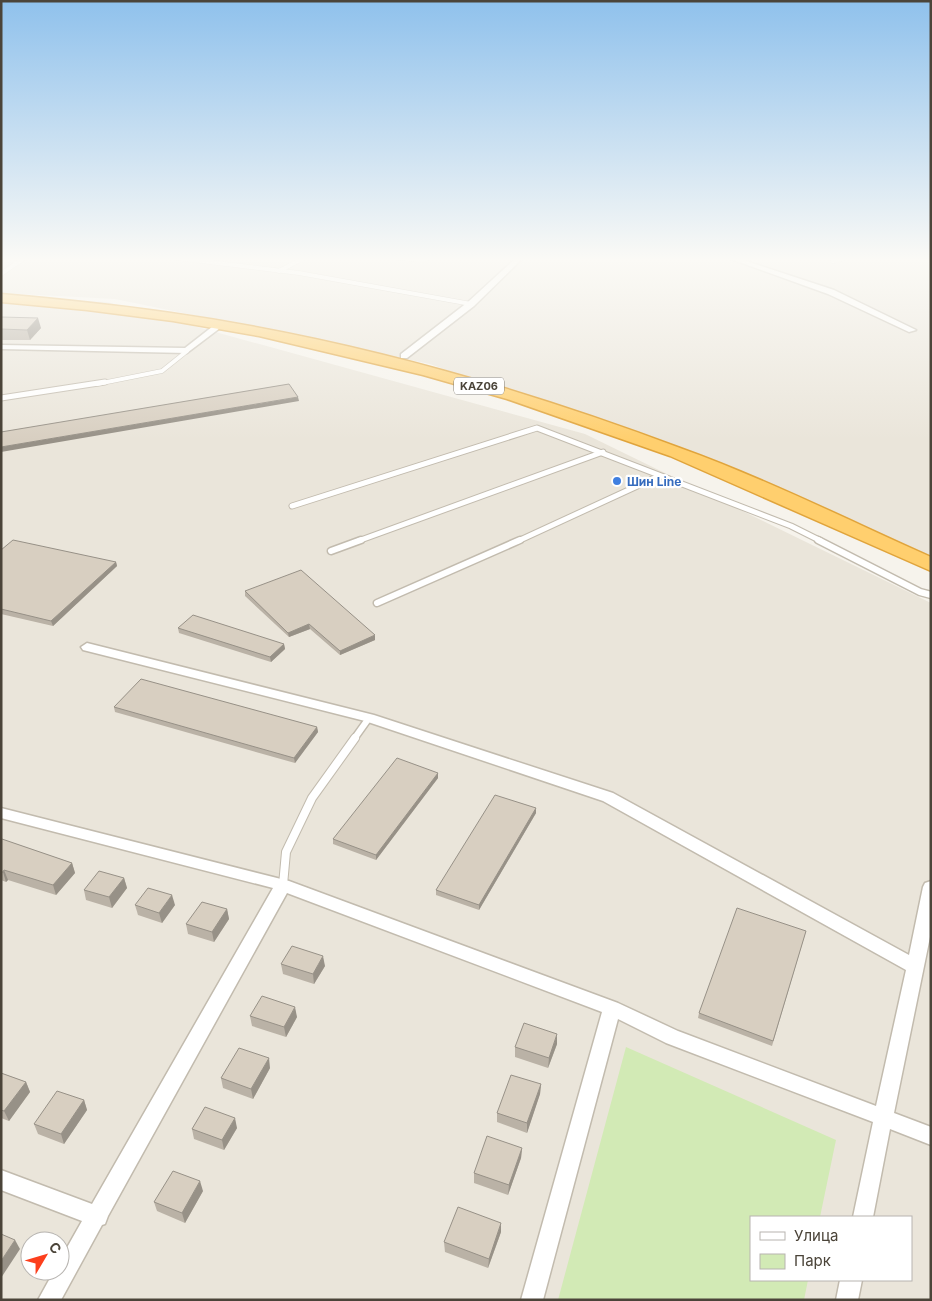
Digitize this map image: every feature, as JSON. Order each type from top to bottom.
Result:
[{"type":"highway","name":"KАZ06","points":[[174,319],[220,325],[408,366],[587,420],[749,482],[931,565]]},
{"type":"highway","name":"KАZ06","points":[[231,319],[404,356],[535,392],[690,445],[764,474],[931,550]]},
{"type":"street","points":[[404,356],[452,319]]},
{"type":"street","points":[[888,319],[912,330]]},
{"type":"street","points":[[1,348],[187,351],[220,325]]},
{"type":"street","points":[[87,647],[369,718],[608,797],[916,967]]},
{"type":"street","points":[[1,813],[283,885],[612,1008],[672,1037],[931,1136]]},
{"type":"street","points":[[49,1300],[98,1217],[283,885]]},
{"type":"street","points":[[863,1216],[882,1116],[916,967],[931,887]]},
{"type":"street","points":[[532,1300],[612,1008]]},
{"type":"street","points":[[1,1180],[98,1217]]},
{"type":"street","points":[[847,1300],[851,1281]]},
{"type":"lane","points":[[1,398],[134,378],[162,371],[187,351]]},
{"type":"lane","points":[[292,506],[528,429],[543,429],[659,476],[791,526],[920,592],[931,595]]},
{"type":"lane","points":[[331,551],[603,452]]},
{"type":"lane","points":[[376,603],[462,567],[659,476]]},
{"type":"lane","points":[[283,885],[286,852],[312,798],[369,718]]},
{"type":"shaded area","points":[[1,319],[168,319],[585,434],[931,603],[931,1300],[1,1300]]},
{"type":"shaded area","points":[[211,319],[931,319],[931,562],[785,495],[430,364]]},
{"type":"green space","points":[[626,1047],[836,1140],[820,1216],[750,1216],[750,1281],[808,1281],[804,1300],[558,1300]]},
{"type":"building","points":[[1,319],[37,319],[27,330],[1,329]]},
{"type":"building","points":[[289,384],[298,397],[1,447],[1,432]]},
{"type":"building","points":[[13,540],[116,562],[51,621],[1,609],[1,550]]},
{"type":"building","points":[[301,570],[375,635],[340,651],[309,624],[288,633],[245,591]]},
{"type":"building","points":[[193,615],[284,644],[270,657],[178,628]]},
{"type":"building","points":[[141,679],[317,727],[294,758],[114,707]]},
{"type":"building","points":[[397,758],[438,773],[376,855],[333,839]]},
{"type":"building","points":[[495,795],[536,808],[479,905],[436,890]]},
{"type":"building","points":[[1,839],[72,863],[53,885],[4,870],[1,872]]},
{"type":"building","points":[[99,871],[124,878],[109,897],[84,890]]},
{"type":"building","points":[[148,888],[172,895],[159,913],[135,905]]},
{"type":"building","points":[[202,902],[227,909],[212,932],[186,924]]},
{"type":"building","points":[[737,908],[806,931],[773,1041],[699,1013]]},
{"type":"building","points":[[292,946],[323,956],[313,974],[281,964]]},
{"type":"building","points":[[262,996],[295,1007],[284,1027],[250,1016]]},
{"type":"building","points":[[524,1023],[557,1034],[549,1058],[515,1047]]},
{"type":"building","points":[[239,1048],[269,1058],[251,1089],[221,1078]]},
{"type":"building","points":[[1,1073],[26,1082],[4,1111],[1,1110]]},
{"type":"building","points":[[511,1075],[541,1084],[527,1123],[497,1113]]},
{"type":"building","points":[[57,1091],[84,1100],[61,1134],[34,1124]]},
{"type":"building","points":[[205,1107],[235,1118],[222,1140],[192,1129]]},
{"type":"building","points":[[487,1136],[522,1148],[509,1185],[474,1173]]},
{"type":"building","points":[[173,1171],[200,1181],[182,1213],[154,1202]]},
{"type":"building","points":[[458,1207],[501,1223],[489,1259],[444,1242]]},
{"type":"building","points":[[1,1234],[15,1240],[1,1261]]},
{"type":"place","name":"Шин Line","points":[[617,481]]}]
